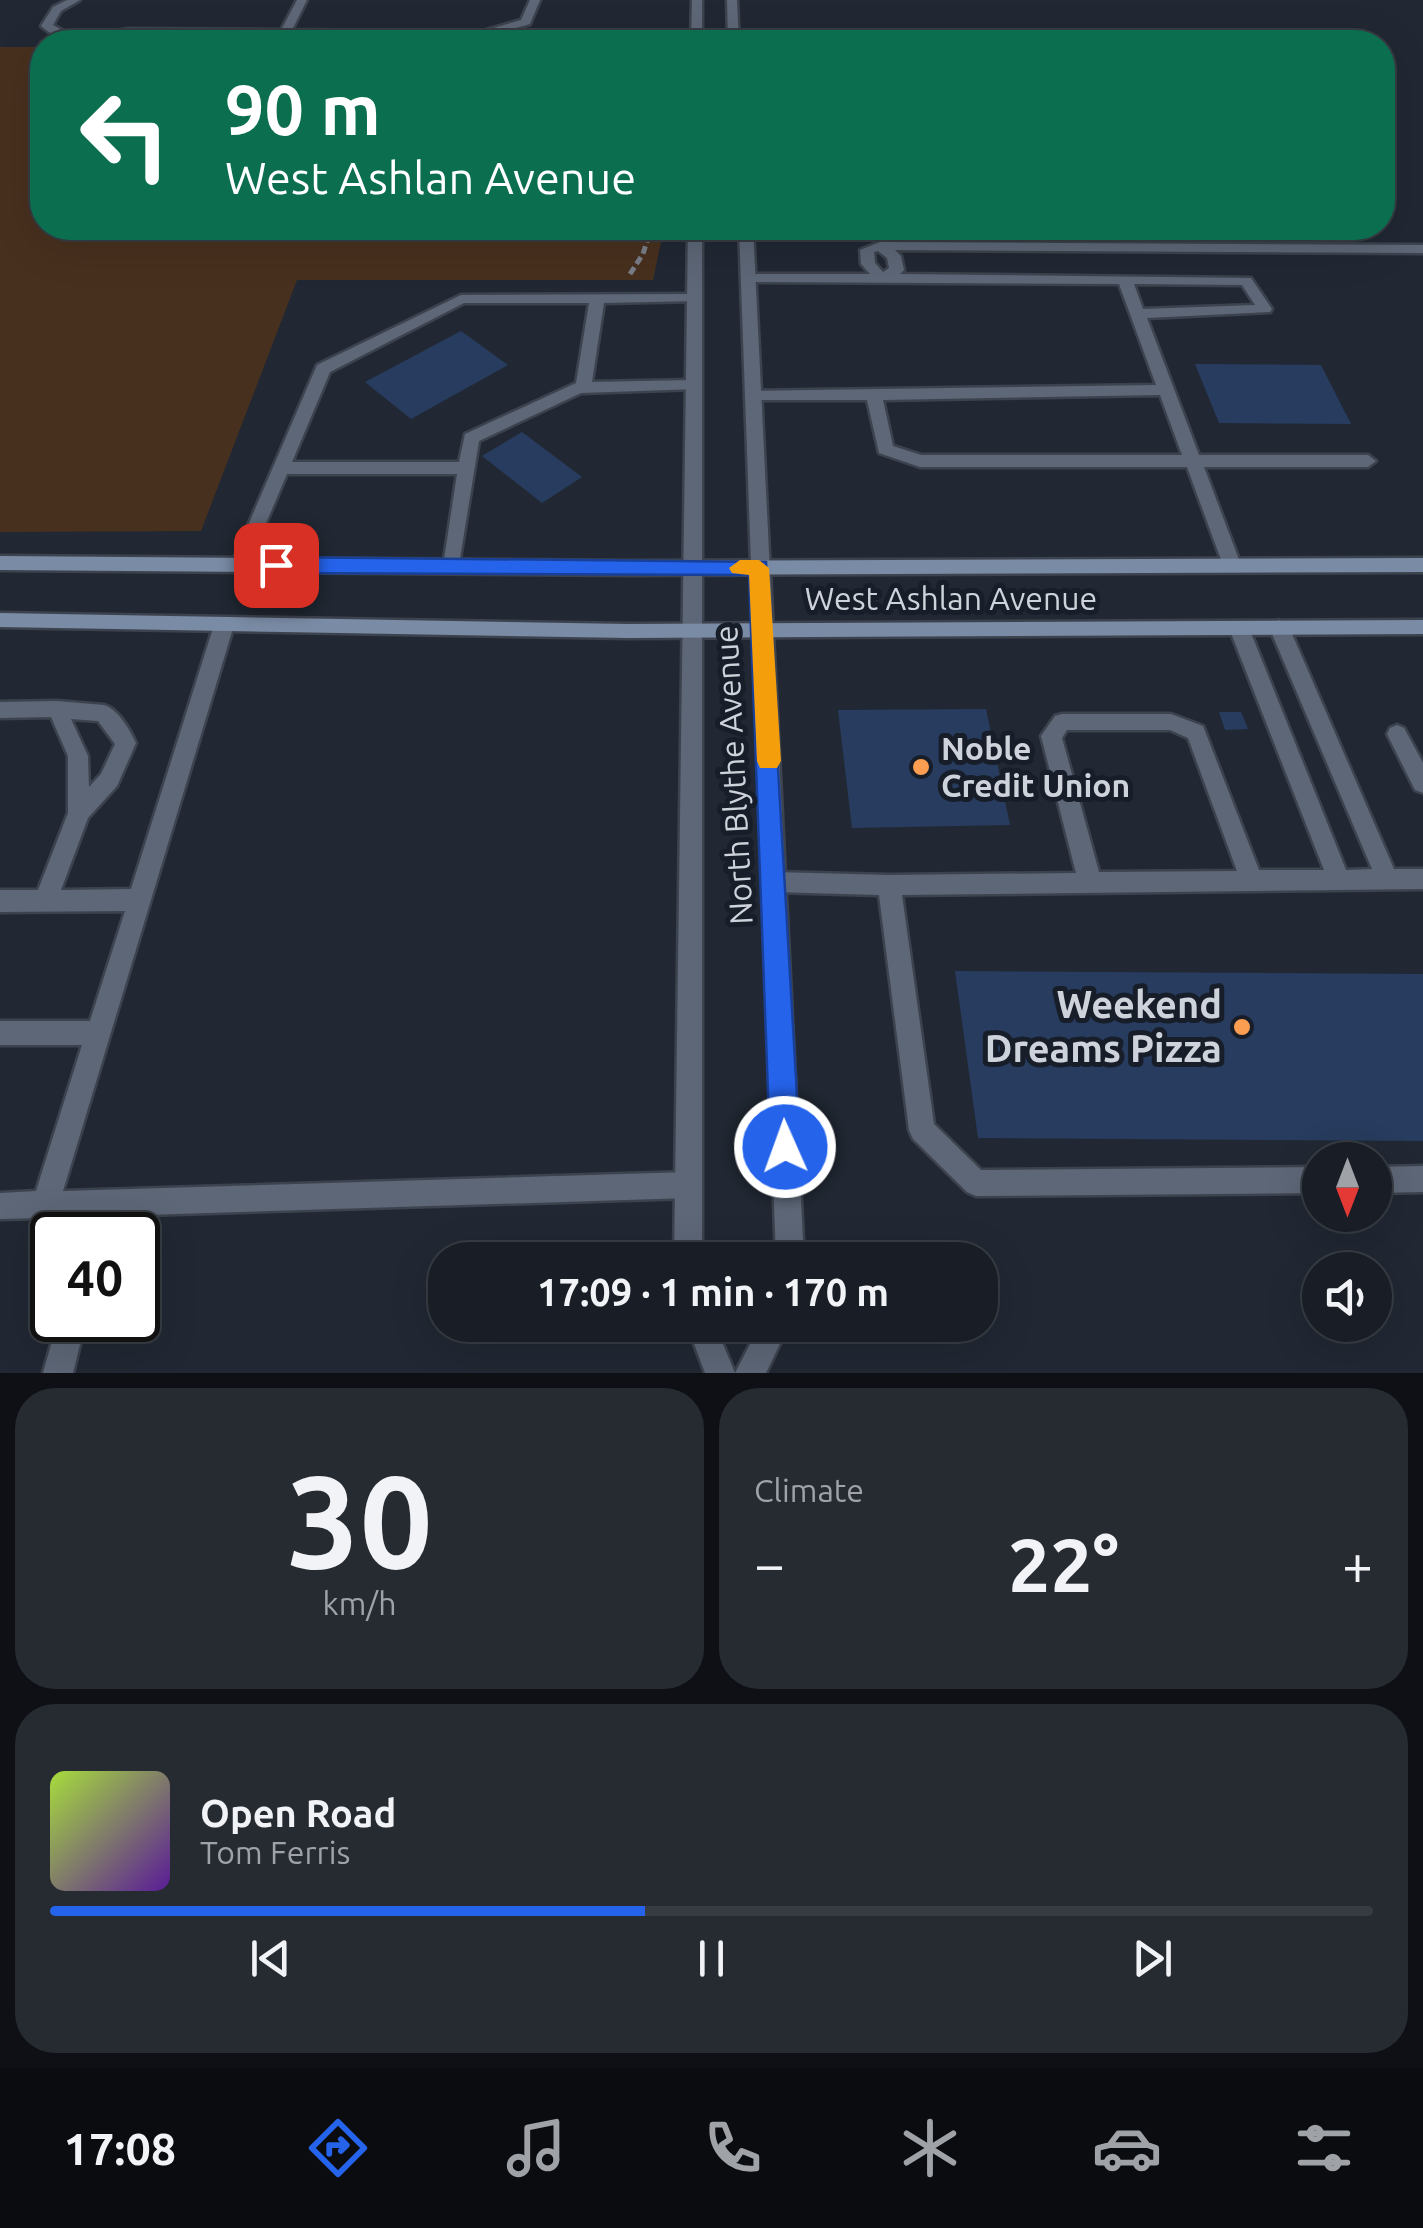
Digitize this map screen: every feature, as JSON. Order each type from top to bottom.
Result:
[{"type":"main road","name":"West Ashlan Avenue","points":[[0,564],[690,568],[1423,565]]},
{"type":"main road","name":"West Ashlan Avenue","points":[[0,620],[690,630],[1423,627]]},
{"type":"street","points":[[50,30],[49,18],[75,0]]},
{"type":"street","points":[[286,30],[302,0]]},
{"type":"street","points":[[495,30],[526,22],[534,0]]},
{"type":"street","points":[[696,30],[697,0]]},
{"type":"street","points":[[731,2],[733,30]]},
{"type":"street","name":"North Blythe Avenue","points":[[688,1242],[694,240]]},
{"type":"street","name":"North Blythe Avenue","points":[[747,240],[789,1242]]},
{"type":"street","points":[[882,279],[868,264],[867,250],[880,246],[1423,249]]},
{"type":"street","points":[[749,278],[1246,281],[1265,310],[1140,314]]},
{"type":"street","points":[[1126,280],[1232,566]]},
{"type":"street","points":[[583,388],[597,298]]},
{"type":"street","points":[[240,564],[323,370],[462,300],[694,298]]},
{"type":"street","points":[[452,566],[470,438],[583,388],[692,385]]},
{"type":"street","points":[[753,396],[1164,390]]},
{"type":"street","points":[[874,395],[885,449],[920,461],[1368,461]]},
{"type":"street","points":[[280,468],[466,468]]},
{"type":"street","points":[[45,1207],[224,625]]},
{"type":"street","points":[[1279,627],[1387,878]]},
{"type":"street","points":[[1239,628],[1338,878]]},
{"type":"street","points":[[46,900],[79,813],[78,756],[58,709]]},
{"type":"street","points":[[0,710],[104,713],[126,743],[110,780],[79,813]]},
{"type":"street","points":[[1090,882],[1051,736],[1062,722],[1171,722],[1196,732],[1251,879]]},
{"type":"street","points":[[1396,734],[1423,784]]},
{"type":"street","points":[[774,882],[889,885],[1423,879]]},
{"type":"street","points":[[889,885],[922,1130],[976,1182],[1302,1180]]},
{"type":"street","points":[[0,901],[139,900]]},
{"type":"street","points":[[0,1033],[96,1033]]},
{"type":"street","points":[[1392,1180],[1423,1179]]},
{"type":"street","points":[[0,1206],[689,1184]]},
{"type":"street","points":[[100,1212],[102,1205]]},
{"type":"street","points":[[58,1373],[66,1342]]},
{"type":"street","points":[[708,1342],[720,1373]]},
{"type":"street","points":[[750,1373],[766,1342]]},
{"type":"path","points":[[597,298],[636,267],[647,240]]},
{"type":"shaded area","points":[[0,47],[30,47],[30,240],[661,240],[653,280],[297,280],[201,531],[0,532]]},
{"type":"building","points":[[461,331],[508,365],[411,419],[365,382]]},
{"type":"building","points":[[1195,364],[1321,365],[1351,424],[1219,423]]},
{"type":"building","points":[[522,432],[582,477],[542,503],[482,456]]},
{"type":"building","name":"Noble Credit Union","points":[[986,709],[1010,825],[852,828],[838,710]]},
{"type":"building","points":[[1219,712],[1241,712],[1248,729],[1225,730]]},
{"type":"building","points":[[955,971],[1423,974],[1423,1141],[978,1138]]},
{"type":"slow traffic","points":[[740,568],[759,568],[769,761]]},
{"type":"place","name":"Noble Credit Union","points":[[921,767]]},
{"type":"place","name":"Weekend Dreams Pizza","points":[[1242,1027]]},
{"type":"route","points":[[276,565],[759,568],[785,1147]]}]
